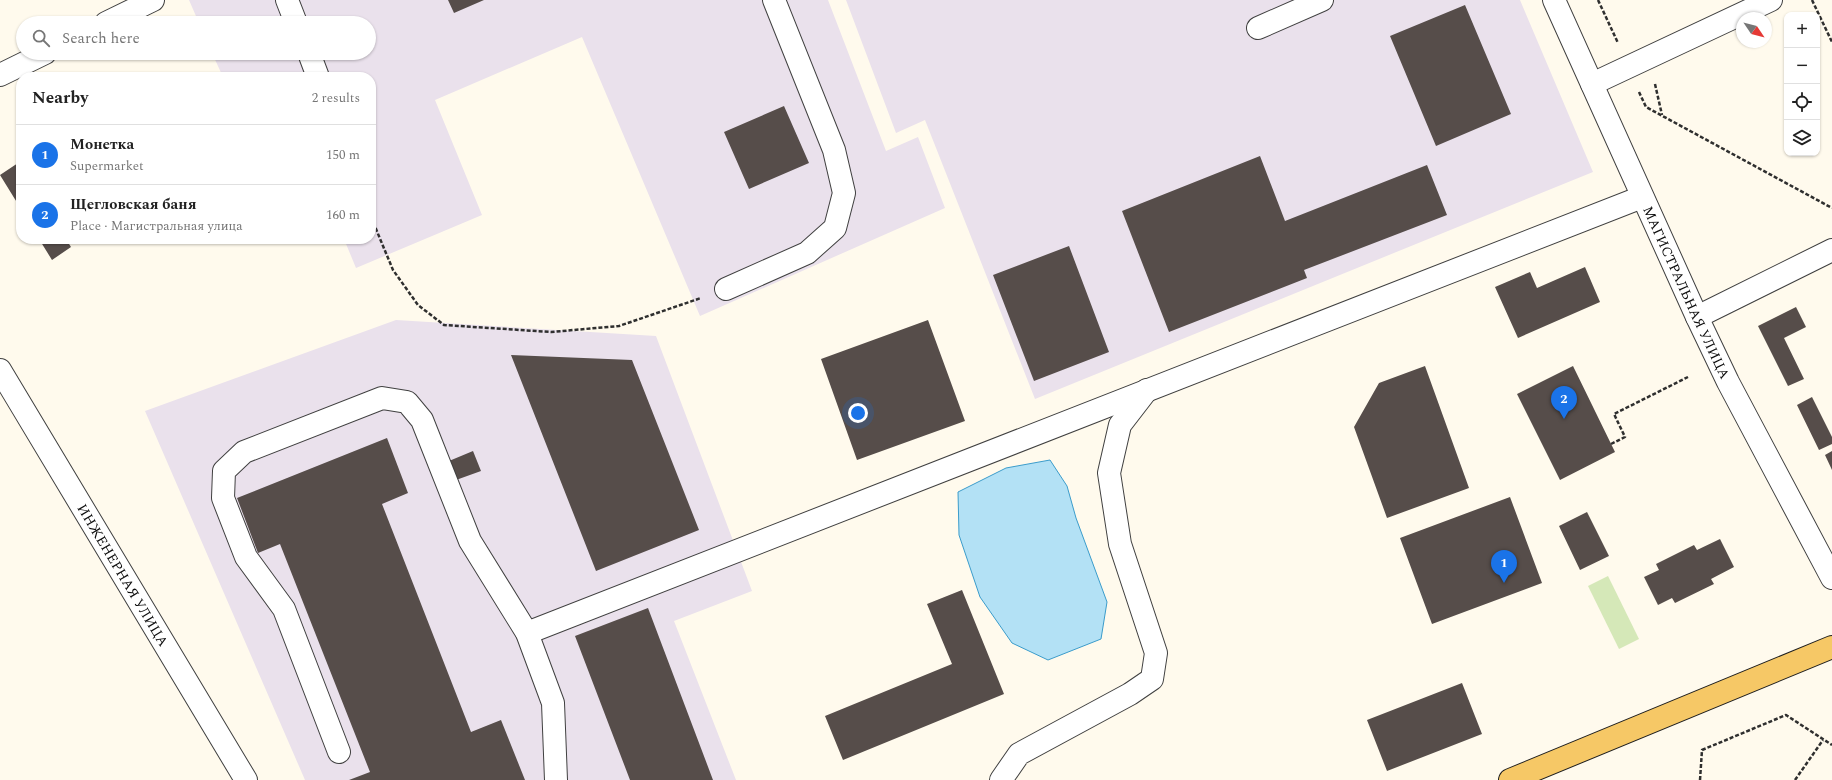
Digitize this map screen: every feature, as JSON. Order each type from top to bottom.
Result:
[{"type":"main road","points":[[1510,780],[1832,647]]},
{"type":"street","points":[[120,16],[153,0]]},
{"type":"street","points":[[287,0],[293,16]]},
{"type":"street","points":[[726,289],[807,253],[835,228],[844,193],[834,150],[774,0]]},
{"type":"street","points":[[1258,28],[1322,0]]},
{"type":"street","name":"МАГИСТРАЛЬНАЯ УЛИЦА","points":[[1554,0],[1642,197],[1728,382],[1832,578]]},
{"type":"street","points":[[1592,84],[1771,0]]},
{"type":"street","points":[[0,75],[31,60]]},
{"type":"street","points":[[312,60],[316,72]]},
{"type":"street","points":[[527,633],[1642,197]]},
{"type":"street","points":[[1697,317],[1832,250]]},
{"type":"street","name":"ИНЖЕНЕРНАЯ УЛИЦА","points":[[0,370],[246,780]]},
{"type":"street","points":[[1001,780],[1019,754],[1130,694],[1152,679],[1156,653],[1120,544],[1109,473],[1120,425],[1148,390]]},
{"type":"street","points":[[339,752],[284,609],[246,557],[222,498],[224,471],[244,452],[382,398],[407,402],[422,420],[470,541],[527,633],[553,703],[556,780]]},
{"type":"path","points":[[1598,0],[1646,106],[1832,208]]},
{"type":"path","points":[[1812,0],[1832,42]]},
{"type":"path","points":[[1654,76],[1662,115]]},
{"type":"path","points":[[376,229],[393,270],[418,305],[444,325],[551,332],[619,326],[726,289]]},
{"type":"path","points":[[1611,444],[1625,437],[1614,414],[1688,377]]},
{"type":"path","points":[[1700,780],[1702,750],[1786,715],[1832,745]]},
{"type":"path","points":[[1795,780],[1823,740]]},
{"type":"shaded area","points":[[189,0],[828,0],[886,151],[918,137],[945,208],[700,316],[582,37],[435,100],[482,215],[356,268],[346,244],[376,244],[376,72],[221,72],[215,60],[376,60],[376,16],[196,16]]},
{"type":"shaded area","points":[[846,0],[1520,0],[1593,172],[1035,399],[925,120],[896,133]]},
{"type":"shaded area","points":[[396,320],[656,336],[752,591],[674,621],[736,780],[305,780],[145,411]]},
{"type":"green space","points":[[1608,576],[1639,639],[1619,649],[1588,586]]},
{"type":"water","points":[[1050,460],[1067,486],[1076,518],[1107,602],[1101,639],[1048,660],[1012,643],[980,597],[959,535],[958,492],[1006,468]]},
{"type":"building","points":[[448,0],[484,0],[454,13]]},
{"type":"building","points":[[1465,5],[1511,114],[1436,146],[1390,36]]},
{"type":"building","points":[[784,106],[809,163],[749,189],[724,132]]},
{"type":"building","points":[[1260,156],[1285,221],[1427,165],[1447,215],[1304,270],[1307,278],[1169,332],[1122,211]]},
{"type":"building","points":[[16,164],[16,201],[0,175]]},
{"type":"building","points":[[42,244],[69,244],[71,247],[52,260]]},
{"type":"building","points":[[1069,246],[1109,352],[1034,381],[993,275]]},
{"type":"building","points":[[1585,267],[1600,302],[1518,338],[1495,287],[1530,272],[1537,288]]},
{"type":"building","points":[[1796,307],[1806,327],[1784,338],[1804,379],[1788,386],[1758,326]]},
{"type":"building","points":[[928,320],[965,421],[857,460],[821,359]]},
{"type":"building","points":[[511,355],[632,360],[699,530],[596,571]]},
{"type":"building","points":[[1425,366],[1469,488],[1387,518],[1354,427],[1379,383]]},
{"type":"building","points":[[1573,366],[1615,452],[1560,480],[1517,394]]},
{"type":"building","points":[[1812,397],[1832,437],[1832,444],[1819,450],[1797,405]]},
{"type":"building","points":[[387,438],[408,493],[382,504],[471,732],[501,720],[525,780],[349,780],[370,772],[280,544],[258,553],[237,498]]},
{"type":"building","points":[[473,451],[481,471],[456,480],[449,461]]},
{"type":"building","points":[[1832,451],[1832,470],[1825,455]]},
{"type":"building","points":[[1510,497],[1542,583],[1432,624],[1400,538]]},
{"type":"building","points":[[1587,512],[1609,556],[1580,570],[1559,526]]},
{"type":"building","points":[[1720,539],[1734,567],[1711,579],[1714,584],[1675,603],[1672,598],[1658,605],[1644,577],[1659,570],[1656,564],[1694,545],[1697,550]]},
{"type":"building","points":[[962,590],[1004,694],[843,760],[825,716],[952,664],[927,604]]},
{"type":"building","points":[[648,608],[713,780],[630,780],[575,636]]},
{"type":"building","points":[[1462,683],[1482,734],[1387,771],[1367,720]]},
{"type":"place","name":"Щегловская баня","points":[[1564,419]]},
{"type":"place","name":"Монетка","points":[[1504,583]]}]
